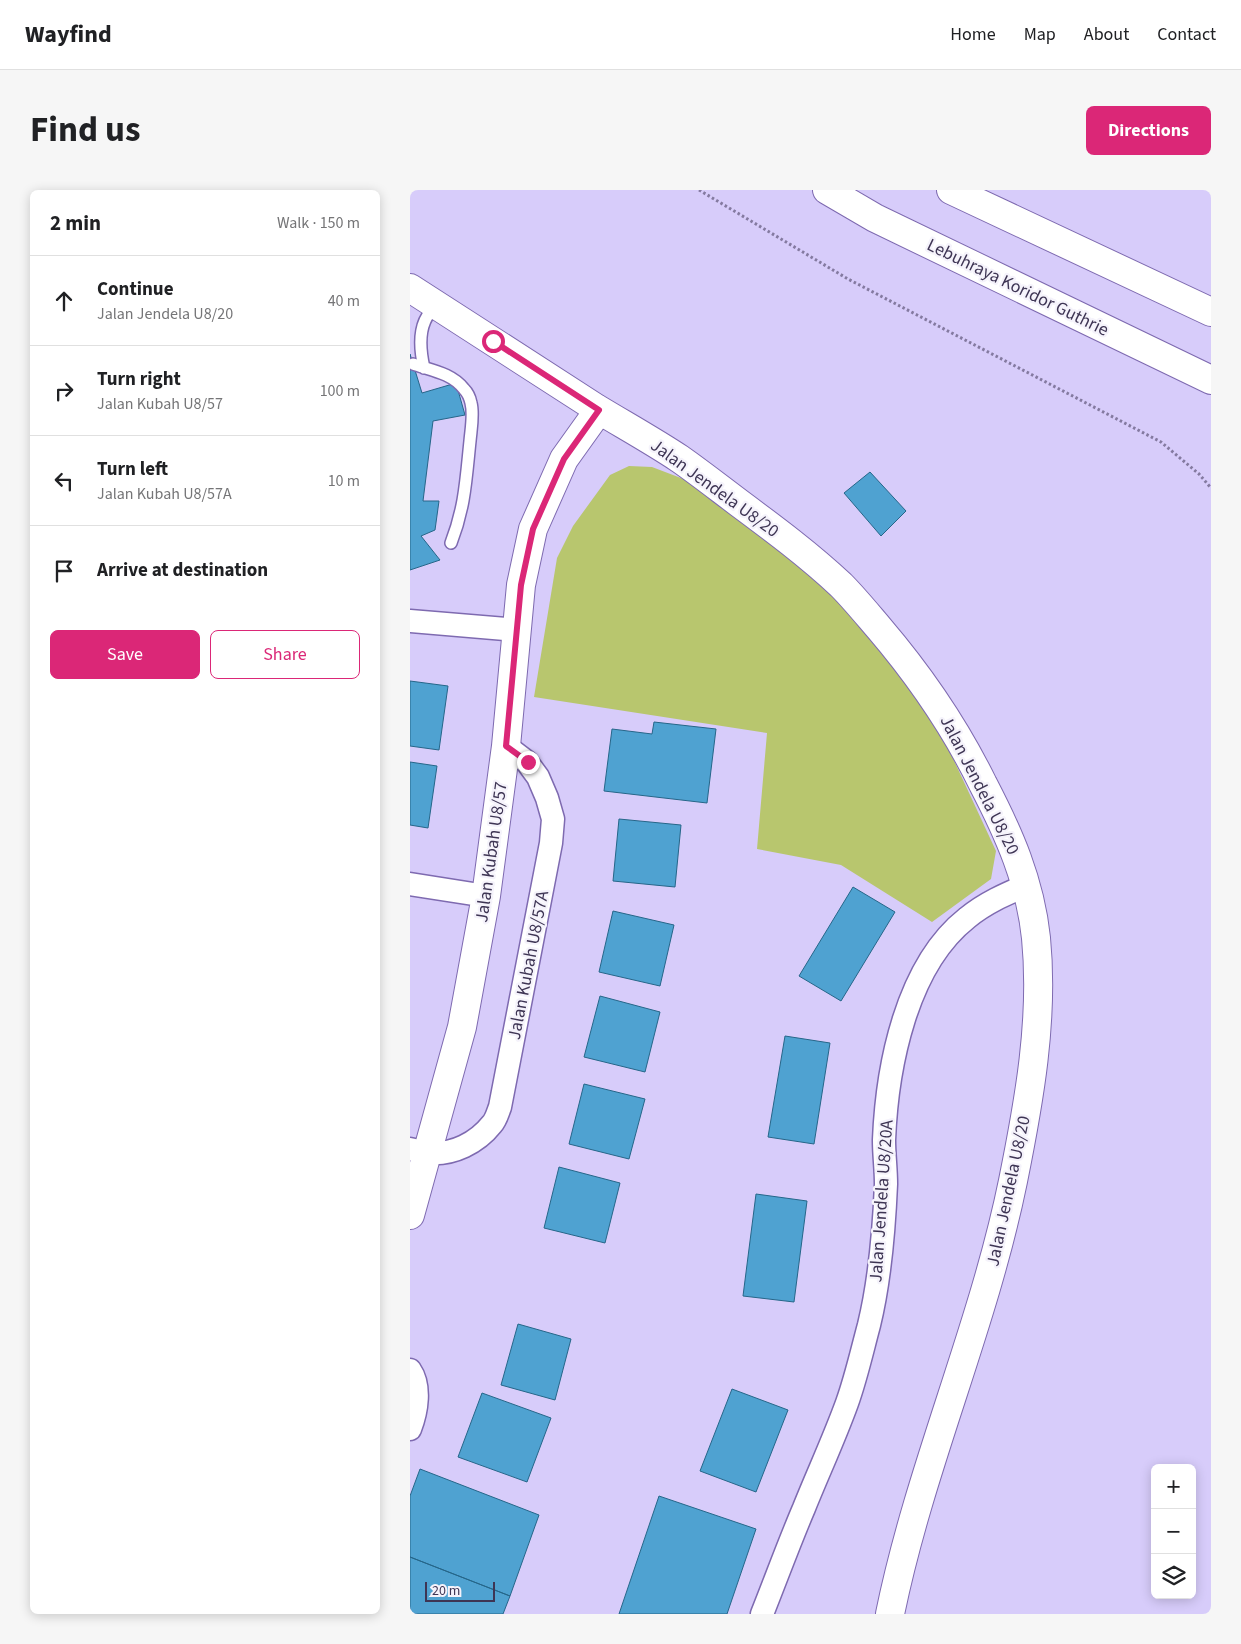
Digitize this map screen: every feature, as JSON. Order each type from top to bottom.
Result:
[{"type":"main road","name":"Lebuhraya Koridor Guthrie","points":[[827,190],[875,218],[1211,380]]},
{"type":"main road","points":[[951,190],[1211,312]]},
{"type":"main road","name":"Jalan Jendela U8/20","points":[[410,288],[599,410],[679,459],[770,526],[842,587],[910,665],[955,732],[996,810],[1027,885],[1036,937],[1038,993],[1034,1058],[1013,1181],[996,1256],[920,1499],[897,1579],[890,1614]]},
{"type":"main road","name":"Jalan Kubah U8/57","points":[[410,1215],[419,1151],[462,1027],[486,896],[506,746],[521,585],[533,529],[564,459],[599,410]]},
{"type":"street","points":[[410,621],[516,630]]},
{"type":"street","name":"Jalan Kubah U8/57A","points":[[419,1151],[450,1152],[467,1145],[481,1136],[493,1123],[500,1107],[544,882],[553,819],[548,798],[538,777],[528,762],[506,746]]},
{"type":"street","points":[[410,884],[486,896]]},
{"type":"street","name":"Jalan Jendela U8/20A","points":[[762,1614],[848,1402],[869,1324],[878,1277],[883,1225],[886,1183],[884,1140],[889,1088],[901,1032],[912,998],[926,966],[945,939],[966,918],[992,900],[1027,885]]},
{"type":"street","points":[[410,1370],[414,1376],[417,1396],[415,1417],[410,1429]]},
{"type":"lane","points":[[437,306],[424,318],[418,366],[438,371],[453,379],[464,388],[472,402],[464,499],[459,522],[451,543]]},
{"type":"path","points":[[699,190],[848,279],[1161,442],[1199,474],[1211,488]]},
{"type":"green space","points":[[629,466],[652,467],[694,483],[813,576],[884,650],[938,726],[996,851],[991,879],[932,922],[841,865],[757,849],[767,733],[534,697],[557,558],[573,526],[610,475]]},
{"type":"building","points":[[410,354],[422,393],[456,383],[465,415],[433,421],[423,501],[439,501],[435,530],[421,536],[440,560],[410,570]]},
{"type":"building","points":[[870,472],[906,511],[881,536],[844,493]]},
{"type":"building","points":[[410,681],[448,686],[439,750],[410,746]]},
{"type":"building","points":[[654,722],[716,729],[707,803],[604,791],[612,729],[652,734]]},
{"type":"building","points":[[410,762],[437,766],[428,828],[410,825]]},
{"type":"building","points":[[619,819],[681,825],[675,887],[613,881]]},
{"type":"building","points":[[853,887],[895,912],[841,1001],[799,976]]},
{"type":"building","points":[[613,911],[674,925],[660,986],[599,972]]},
{"type":"building","points":[[600,996],[660,1012],[645,1072],[584,1057]]},
{"type":"building","points":[[785,1036],[830,1043],[814,1144],[768,1137]]},
{"type":"building","points":[[584,1084],[645,1099],[629,1159],[569,1144]]},
{"type":"building","points":[[559,1167],[620,1183],[605,1243],[544,1228]]},
{"type":"building","points":[[756,1194],[807,1201],[794,1302],[743,1296]]},
{"type":"building","points":[[518,1324],[571,1339],[555,1400],[501,1385]]},
{"type":"building","points":[[732,1389],[788,1410],[756,1492],[700,1471]]},
{"type":"building","points":[[482,1393],[551,1418],[527,1482],[458,1457]]},
{"type":"building","points":[[420,1469],[539,1515],[510,1596],[410,1557],[410,1496]]},
{"type":"building","points":[[659,1496],[756,1529],[727,1614],[619,1614]]},
{"type":"building","points":[[410,1557],[510,1596],[503,1614],[410,1614]]},
{"type":"route","points":[[493,341],[599,410],[564,459],[533,529],[521,585],[506,746],[528,762]]}]
